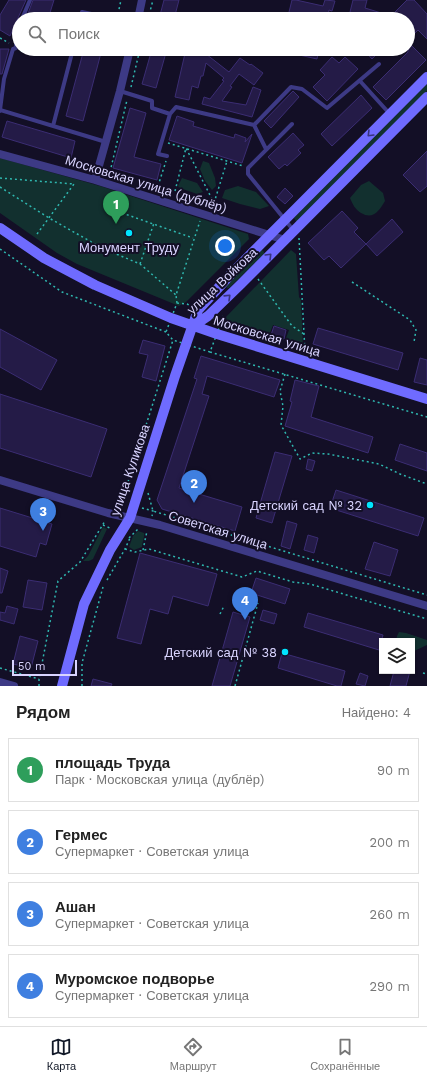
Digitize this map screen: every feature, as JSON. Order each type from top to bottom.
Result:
[{"type":"main road","name":"улица Войкова","points":[[192,326],[198,310],[231,274],[427,77]]},
{"type":"main road","name":"улица Войкова","points":[[192,326],[208,316],[285,240],[297,234],[427,97]]},
{"type":"main road","name":"Московская улица","points":[[0,228],[44,258],[95,285],[171,318],[192,326],[427,399]]},
{"type":"main road","name":"улица Куликова","points":[[62,686],[84,604],[110,550],[130,518],[192,326]]},
{"type":"street","points":[[139,12],[142,0]]},
{"type":"street","points":[[95,180],[128,56]]},
{"type":"street","name":"Московская улица (дублёр)","points":[[0,154],[95,180],[285,240]]},
{"type":"street","name":"Советская улица","points":[[0,480],[108,513],[160,524],[427,606]]},
{"type":"street","points":[[0,682],[14,686]]},
{"type":"lane","points":[[25,12],[30,0]]},
{"type":"lane","points":[[13,56],[4,80],[0,111],[106,142]]},
{"type":"lane","points":[[53,126],[71,56]]},
{"type":"lane","points":[[254,125],[291,87],[302,89],[327,108],[379,64]]},
{"type":"lane","points":[[360,81],[390,114]]},
{"type":"lane","points":[[120,91],[152,101],[152,108],[170,114]]},
{"type":"lane","points":[[167,156],[158,154],[170,114],[176,107],[254,125]]},
{"type":"lane","points":[[292,124],[248,168],[248,174],[297,234]]},
{"type":"lane","points":[[254,125],[266,149]]},
{"type":"path","points":[[118,12],[121,0]]},
{"type":"path","points":[[149,12],[152,0]]},
{"type":"path","points":[[0,38],[12,47]]},
{"type":"path","points":[[110,172],[138,56]]},
{"type":"path","points":[[162,141],[248,168]]},
{"type":"path","points":[[186,148],[214,203],[227,161]]},
{"type":"path","points":[[175,191],[186,148]]},
{"type":"path","points":[[158,186],[167,156]]},
{"type":"path","points":[[0,178],[74,184],[37,234]]},
{"type":"path","points":[[0,186],[49,218],[102,248],[140,264],[176,294]]},
{"type":"path","points":[[122,213],[194,238]]},
{"type":"path","points":[[177,303],[176,294],[202,213]]},
{"type":"path","points":[[140,264],[154,223]]},
{"type":"path","points":[[297,234],[305,352]]},
{"type":"path","points":[[0,249],[62,292],[166,332],[173,340],[186,344]]},
{"type":"path","points":[[258,279],[292,326],[304,334]]},
{"type":"path","points":[[352,282],[410,320],[416,330],[414,342]]},
{"type":"path","points":[[166,332],[171,318]]},
{"type":"path","points":[[39,686],[39,679],[58,581],[80,562],[112,507],[119,507],[122,501],[173,340]]},
{"type":"path","points":[[210,352],[427,417]]},
{"type":"path","points":[[285,374],[280,391],[283,406],[281,424],[300,459],[312,453],[328,454],[379,464],[427,484]]},
{"type":"path","points":[[147,488],[153,511]]},
{"type":"path","points":[[122,501],[427,596]]},
{"type":"path","points":[[142,551],[147,531]]},
{"type":"path","points":[[82,686],[82,663],[104,584],[130,538]]},
{"type":"path","points":[[125,549],[135,552],[149,549],[242,576],[257,571],[293,582],[310,584],[427,619]]},
{"type":"path","points":[[235,686],[258,603]]},
{"type":"path","points":[[220,614],[224,606]]},
{"type":"path","points":[[0,668],[39,679]]},
{"type":"path","points":[[423,672],[427,674]]},
{"type":"green space","points":[[427,84],[427,91],[298,221],[296,221],[294,218]]},
{"type":"green space","points":[[0,158],[100,186],[248,234],[249,239],[186,302],[179,306],[77,264],[57,253],[0,213]]},
{"type":"green space","points":[[203,161],[209,163],[215,178],[216,186],[212,190],[205,181],[200,169]]},
{"type":"green space","points":[[182,178],[197,183],[203,192],[197,194],[180,188],[178,186]]},
{"type":"green space","points":[[369,181],[383,193],[385,201],[378,211],[372,215],[365,215],[357,210],[350,198],[361,185]]},
{"type":"green space","points":[[238,186],[256,192],[269,206],[260,209],[222,198],[225,190]]},
{"type":"green space","points":[[260,250],[264,252],[264,254],[229,288],[227,288],[226,287]]},
{"type":"green space","points":[[291,250],[296,254],[299,297],[301,300],[303,347],[285,341],[289,330],[273,325],[269,335],[227,323],[226,317]]},
{"type":"green space","points":[[103,527],[107,529],[93,559],[83,561],[88,556]]},
{"type":"green space","points":[[138,531],[144,533],[142,547],[134,550],[129,547],[133,536]]},
{"type":"green space","points":[[399,632],[406,633],[427,640],[427,645],[415,651],[415,638],[397,638]]},
{"type":"building","points":[[9,0],[26,0],[21,12],[12,12],[12,32],[10,36],[0,30],[0,15]]},
{"type":"building","points":[[33,0],[54,0],[50,12],[29,12]]},
{"type":"building","points":[[164,0],[179,0],[176,12],[161,12]]},
{"type":"building","points":[[292,0],[323,6],[325,0],[335,1],[332,11],[329,10],[329,12],[289,12]]},
{"type":"building","points":[[353,0],[367,0],[365,8],[378,12],[350,12]]},
{"type":"building","points":[[407,0],[414,0],[427,14],[427,39],[418,30],[415,33],[415,12],[395,12]]},
{"type":"building","points":[[0,49],[9,49],[2,74],[0,74]]},
{"type":"building","points":[[415,49],[426,60],[386,100],[373,87],[404,56],[415,56]]},
{"type":"building","points":[[82,56],[100,56],[83,121],[66,116]]},
{"type":"building","points":[[150,56],[165,56],[156,88],[142,84]]},
{"type":"building","points":[[184,56],[209,56],[229,72],[240,58],[263,73],[254,85],[239,74],[230,86],[232,87],[222,101],[246,105],[253,87],[261,90],[252,117],[202,104],[204,97],[210,99],[224,81],[222,80],[224,78],[206,63],[198,88],[192,86],[189,100],[175,97]]},
{"type":"building","points":[[304,56],[318,56],[317,59]]},
{"type":"building","points":[[332,57],[339,63],[345,57],[358,69],[327,101],[313,87],[325,75],[320,70]]},
{"type":"building","points":[[293,91],[299,97],[271,128],[264,121]]},
{"type":"building","points":[[361,95],[372,108],[332,146],[321,134]]},
{"type":"building","points":[[130,108],[146,113],[134,157],[161,164],[157,180],[113,168]]},
{"type":"building","points":[[177,116],[194,122],[193,126],[234,138],[235,134],[246,138],[245,142],[252,134],[242,163],[169,140]]},
{"type":"building","points":[[7,121],[75,141],[71,158],[2,137]]},
{"type":"building","points":[[293,133],[304,145],[298,150],[301,153],[287,166],[285,164],[279,169],[268,157]]},
{"type":"building","points":[[427,151],[427,186],[420,192],[403,175]]},
{"type":"building","points":[[285,188],[293,196],[285,204],[277,197]]},
{"type":"building","points":[[342,211],[358,228],[354,232],[366,244],[341,268],[329,256],[324,260],[308,243]]},
{"type":"building","points":[[392,219],[403,232],[377,256],[366,244]]},
{"type":"building","points":[[274,326],[286,330],[284,339],[271,335]]},
{"type":"building","points":[[318,328],[403,353],[398,370],[313,344]]},
{"type":"building","points":[[0,329],[57,360],[41,390],[0,367]]},
{"type":"building","points":[[143,340],[165,346],[156,381],[142,377],[148,355],[139,353]]},
{"type":"building","points":[[201,356],[280,380],[274,397],[207,376],[202,394],[209,396],[179,488],[242,507],[235,531],[162,509],[157,500],[197,379],[194,378]]},
{"type":"building","points":[[420,358],[427,360],[427,385],[414,382]]},
{"type":"building","points":[[295,380],[319,386],[311,417],[373,437],[368,453],[285,426],[292,402],[290,401]]},
{"type":"building","points":[[0,394],[107,429],[91,477],[0,448]]},
{"type":"building","points":[[400,444],[427,453],[427,471],[395,460]]},
{"type":"building","points":[[275,452],[292,456],[272,523],[256,518]]},
{"type":"building","points":[[308,459],[315,461],[312,471],[306,469]]},
{"type":"building","points":[[336,490],[424,518],[418,536],[330,508]]},
{"type":"building","points":[[0,508],[52,524],[46,545],[40,543],[36,557],[0,546]]},
{"type":"building","points":[[287,521],[297,524],[290,549],[281,546]]},
{"type":"building","points":[[308,535],[318,538],[314,553],[304,550]]},
{"type":"building","points":[[374,542],[398,550],[390,576],[365,569]]},
{"type":"building","points":[[140,553],[217,574],[208,606],[173,596],[168,614],[150,609],[141,644],[117,638]]},
{"type":"building","points":[[0,568],[8,571],[2,593],[0,593]]},
{"type":"building","points":[[256,578],[290,589],[285,604],[251,593]]},
{"type":"building","points":[[28,580],[47,583],[42,610],[23,607]]},
{"type":"building","points":[[7,606],[18,609],[14,624],[0,620],[0,612],[5,613]]},
{"type":"building","points":[[263,610],[277,614],[274,624],[260,620]]},
{"type":"building","points":[[233,612],[250,617],[230,686],[212,686]]},
{"type":"building","points":[[308,613],[383,635],[382,638],[379,638],[379,650],[304,627]]},
{"type":"building","points":[[20,636],[38,641],[31,668],[13,664]]},
{"type":"building","points":[[282,653],[345,671],[341,686],[278,668]]},
{"type":"building","points":[[360,673],[368,676],[365,686],[356,684]]},
{"type":"building","points":[[393,674],[409,674],[406,686],[390,686]]},
{"type":"building","points":[[93,679],[112,684],[111,686],[91,686]]},
{"type":"place","name":"площадь Труда","points":[[116,224]]},
{"type":"place","name":"Монумент Труду","points":[[129,233]]},
{"type":"place","name":"Гермес","points":[[194,503]]},
{"type":"place","name":"Детский сад № 32","points":[[370,505]]},
{"type":"place","name":"Ашан","points":[[43,531]]},
{"type":"place","name":"Муромское подворье","points":[[245,620]]},
{"type":"place","name":"Детский сад № 38","points":[[285,652]]}]
